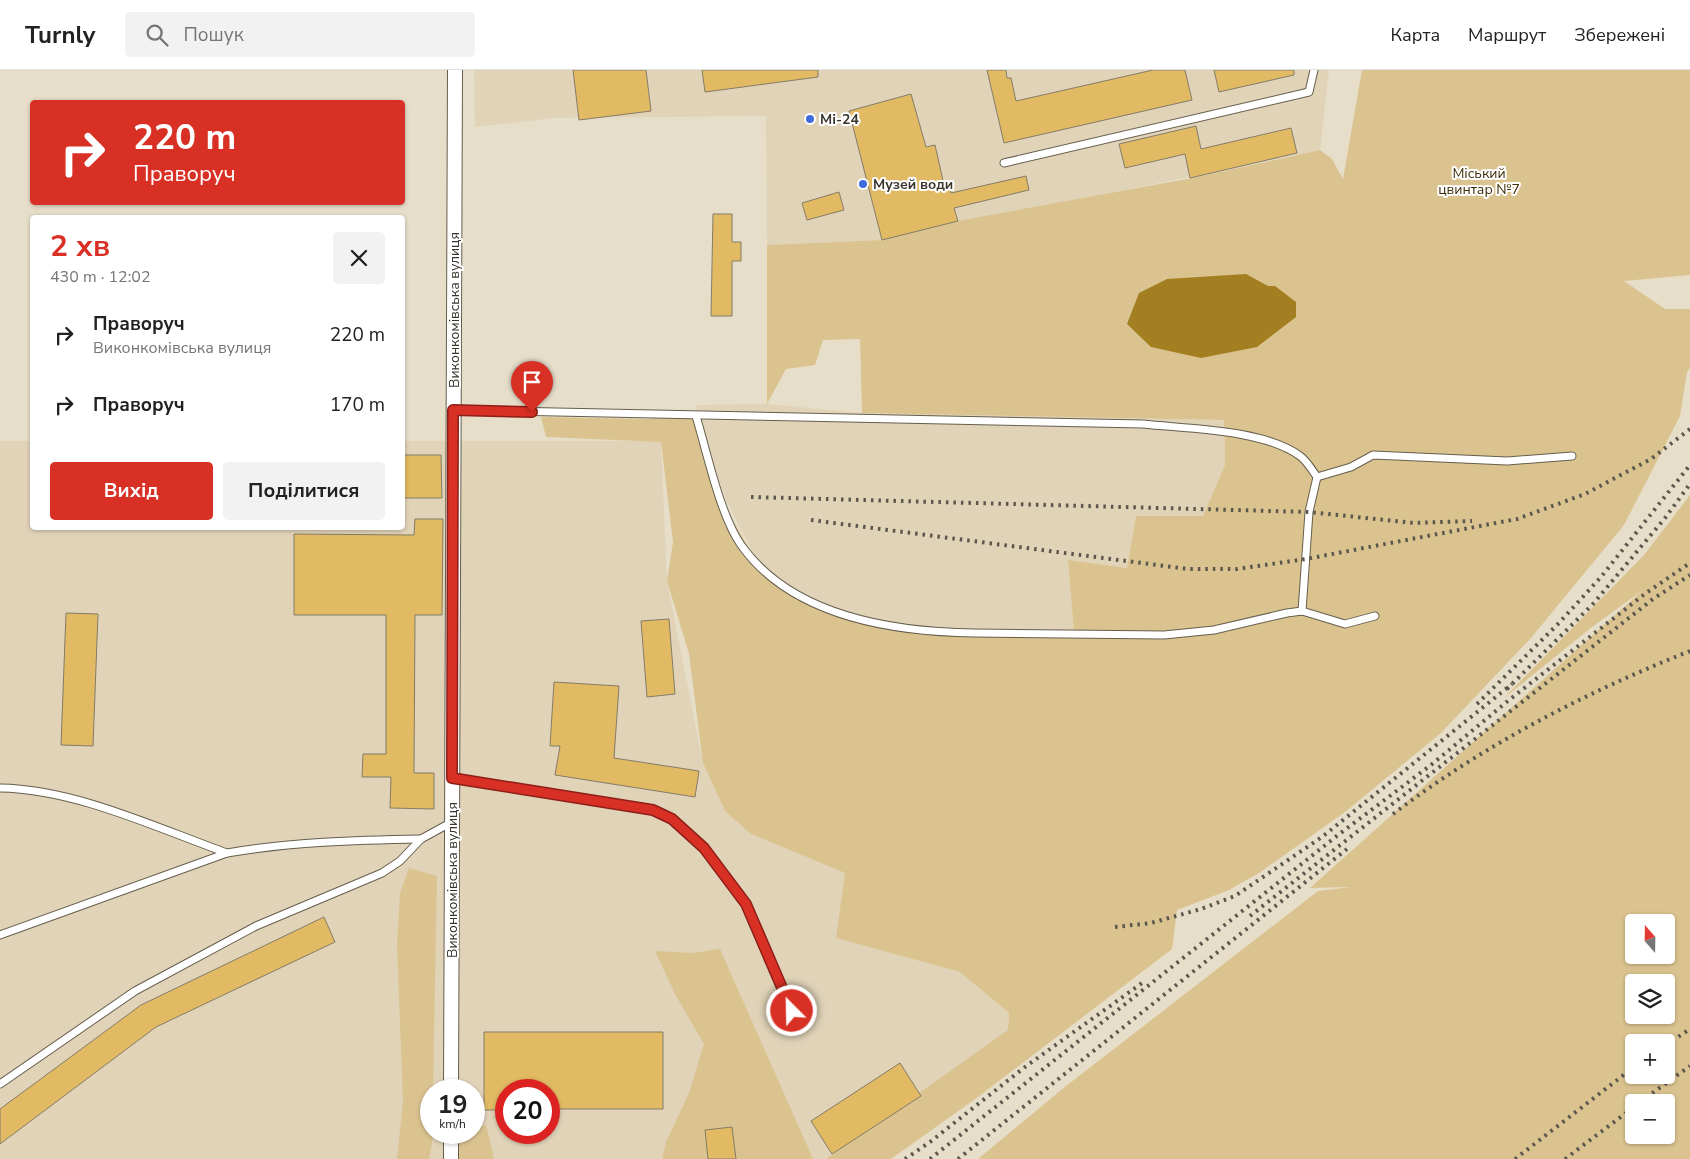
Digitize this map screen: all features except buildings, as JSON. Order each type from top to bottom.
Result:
[{"type":"street","name":"Виконкомівська вулиця","points":[[451,1079],[455,70]]},
{"type":"street","points":[[450,1159],[451,1144]]},
{"type":"lane","points":[[1004,164],[1309,92],[1314,70]]},
{"type":"lane","points":[[453,410],[1143,424],[1248,436],[1285,448],[1301,457],[1317,477]]},
{"type":"lane","points":[[696,416],[722,502],[741,544],[769,577],[802,598],[832,611],[890,626],[949,633],[1154,634],[1214,630],[1286,613],[1302,612],[1345,624],[1375,616]]},
{"type":"lane","points":[[1317,477],[1351,467],[1373,455],[1506,460],[1572,456]]},
{"type":"lane","points":[[1302,612],[1309,512],[1317,477]]},
{"type":"lane","points":[[452,778],[653,810],[672,819],[704,848],[746,904],[792,1011]]},
{"type":"lane","points":[[0,788],[22,788],[64,795],[228,853]]},
{"type":"lane","points":[[0,1084],[135,991],[256,926],[382,873],[400,861],[421,839],[452,822]]},
{"type":"lane","points":[[0,934],[228,853],[266,846],[421,839]]},
{"type":"shaded area","points":[[474,70],[1329,70],[1320,150],[882,240],[767,245],[766,116],[554,118],[475,127]]},
{"type":"shaded area","points":[[1246,274],[1268,286],[1275,286],[1296,302],[1296,317],[1257,347],[1201,358],[1151,347],[1127,324],[1139,293],[1167,279]]},
{"type":"shaded area","points":[[767,404],[862,413],[1224,420],[1225,465],[1203,517],[1136,516],[1127,568],[1068,560],[1074,634],[931,631],[862,619],[802,598],[760,567],[726,500],[698,420],[696,405]]},
{"type":"shaded area","points":[[0,441],[30,441],[30,530],[405,530],[405,441],[661,441],[667,581],[703,763],[725,811],[751,834],[845,873],[837,938],[960,972],[1009,1013],[1008,1030],[836,1159],[0,1159]]},
{"type":"green space","name":"Міський цвинтар №7","points":[[1362,70],[1690,70],[1690,275],[1624,281],[1665,309],[1690,309],[1690,368],[1687,372],[1680,416],[1624,525],[1531,638],[1441,733],[1345,812],[1259,873],[1229,890],[1177,910],[1172,949],[978,1097],[891,1159],[826,1159],[1008,1030],[1009,1013],[960,972],[836,938],[845,873],[751,834],[725,811],[703,763],[689,654],[667,581],[673,542],[661,442],[546,437],[541,417],[647,419],[696,416],[722,502],[760,567],[796,594],[862,619],[931,631],[1074,633],[1068,560],[1127,568],[1136,516],[1203,516],[1225,465],[1224,420],[862,413],[860,339],[823,340],[815,365],[786,369],[767,404],[767,245],[882,240],[958,221],[1192,178],[1320,150],[1332,159],[1343,179]]},
{"type":"green space","points":[[1690,495],[1690,1159],[978,1159],[1066,1086],[1318,891],[1351,887],[1310,888],[1643,590],[1592,627],[1503,699],[1644,555]]},
{"type":"green space","points":[[409,868],[437,876],[433,1079],[420,1079],[420,1144],[432,1144],[429,1159],[397,1159],[403,1101],[397,945],[400,893]]},
{"type":"green space","points":[[720,949],[813,1159],[662,1159],[666,1142],[689,1093],[704,1044],[675,994],[655,951],[693,953]]},
{"type":"green space","points":[[485,1125],[494,1159],[451,1159],[451,1144],[485,1144]]},
{"type":"railway","points":[[811,520],[1188,569],[1237,569],[1306,559],[1517,519],[1585,494],[1651,459],[1690,429]]},
{"type":"railway","points":[[1477,704],[1558,624],[1601,577],[1690,465]]},
{"type":"railway","points":[[1507,689],[1593,604],[1665,518],[1690,484]]},
{"type":"railway","points":[[751,497],[1309,512],[1414,523],[1472,521]]},
{"type":"railway","points":[[930,1159],[1338,835],[1431,765],[1509,700],[1646,593],[1690,563]]},
{"type":"railway","points":[[1250,916],[1653,599],[1690,575]]},
{"type":"railway","points":[[1393,814],[1463,765],[1536,722],[1612,684],[1690,651]]},
{"type":"railway","points":[[1115,927],[1151,923],[1201,909],[1235,896],[1322,837],[1512,684]]},
{"type":"railway","points":[[958,1159],[1347,849]]},
{"type":"railway","points":[[905,1159],[930,1142],[1025,1067],[1142,983]]},
{"type":"railway","points":[[1675,1039],[1690,1029]]},
{"type":"railway","points":[[1651,1094],[1690,1066]]},
{"type":"railway","points":[[1515,1159],[1625,1074]]},
{"type":"railway","points":[[1565,1159],[1625,1114]]},
{"type":"place","name":"Мі-24","points":[[810,119]]},
{"type":"place","name":"Музей води","points":[[863,184]]},
{"type":"route","points":[[532,412],[453,410],[452,778],[653,810],[672,819],[704,848],[746,904],[792,1011]]}]
